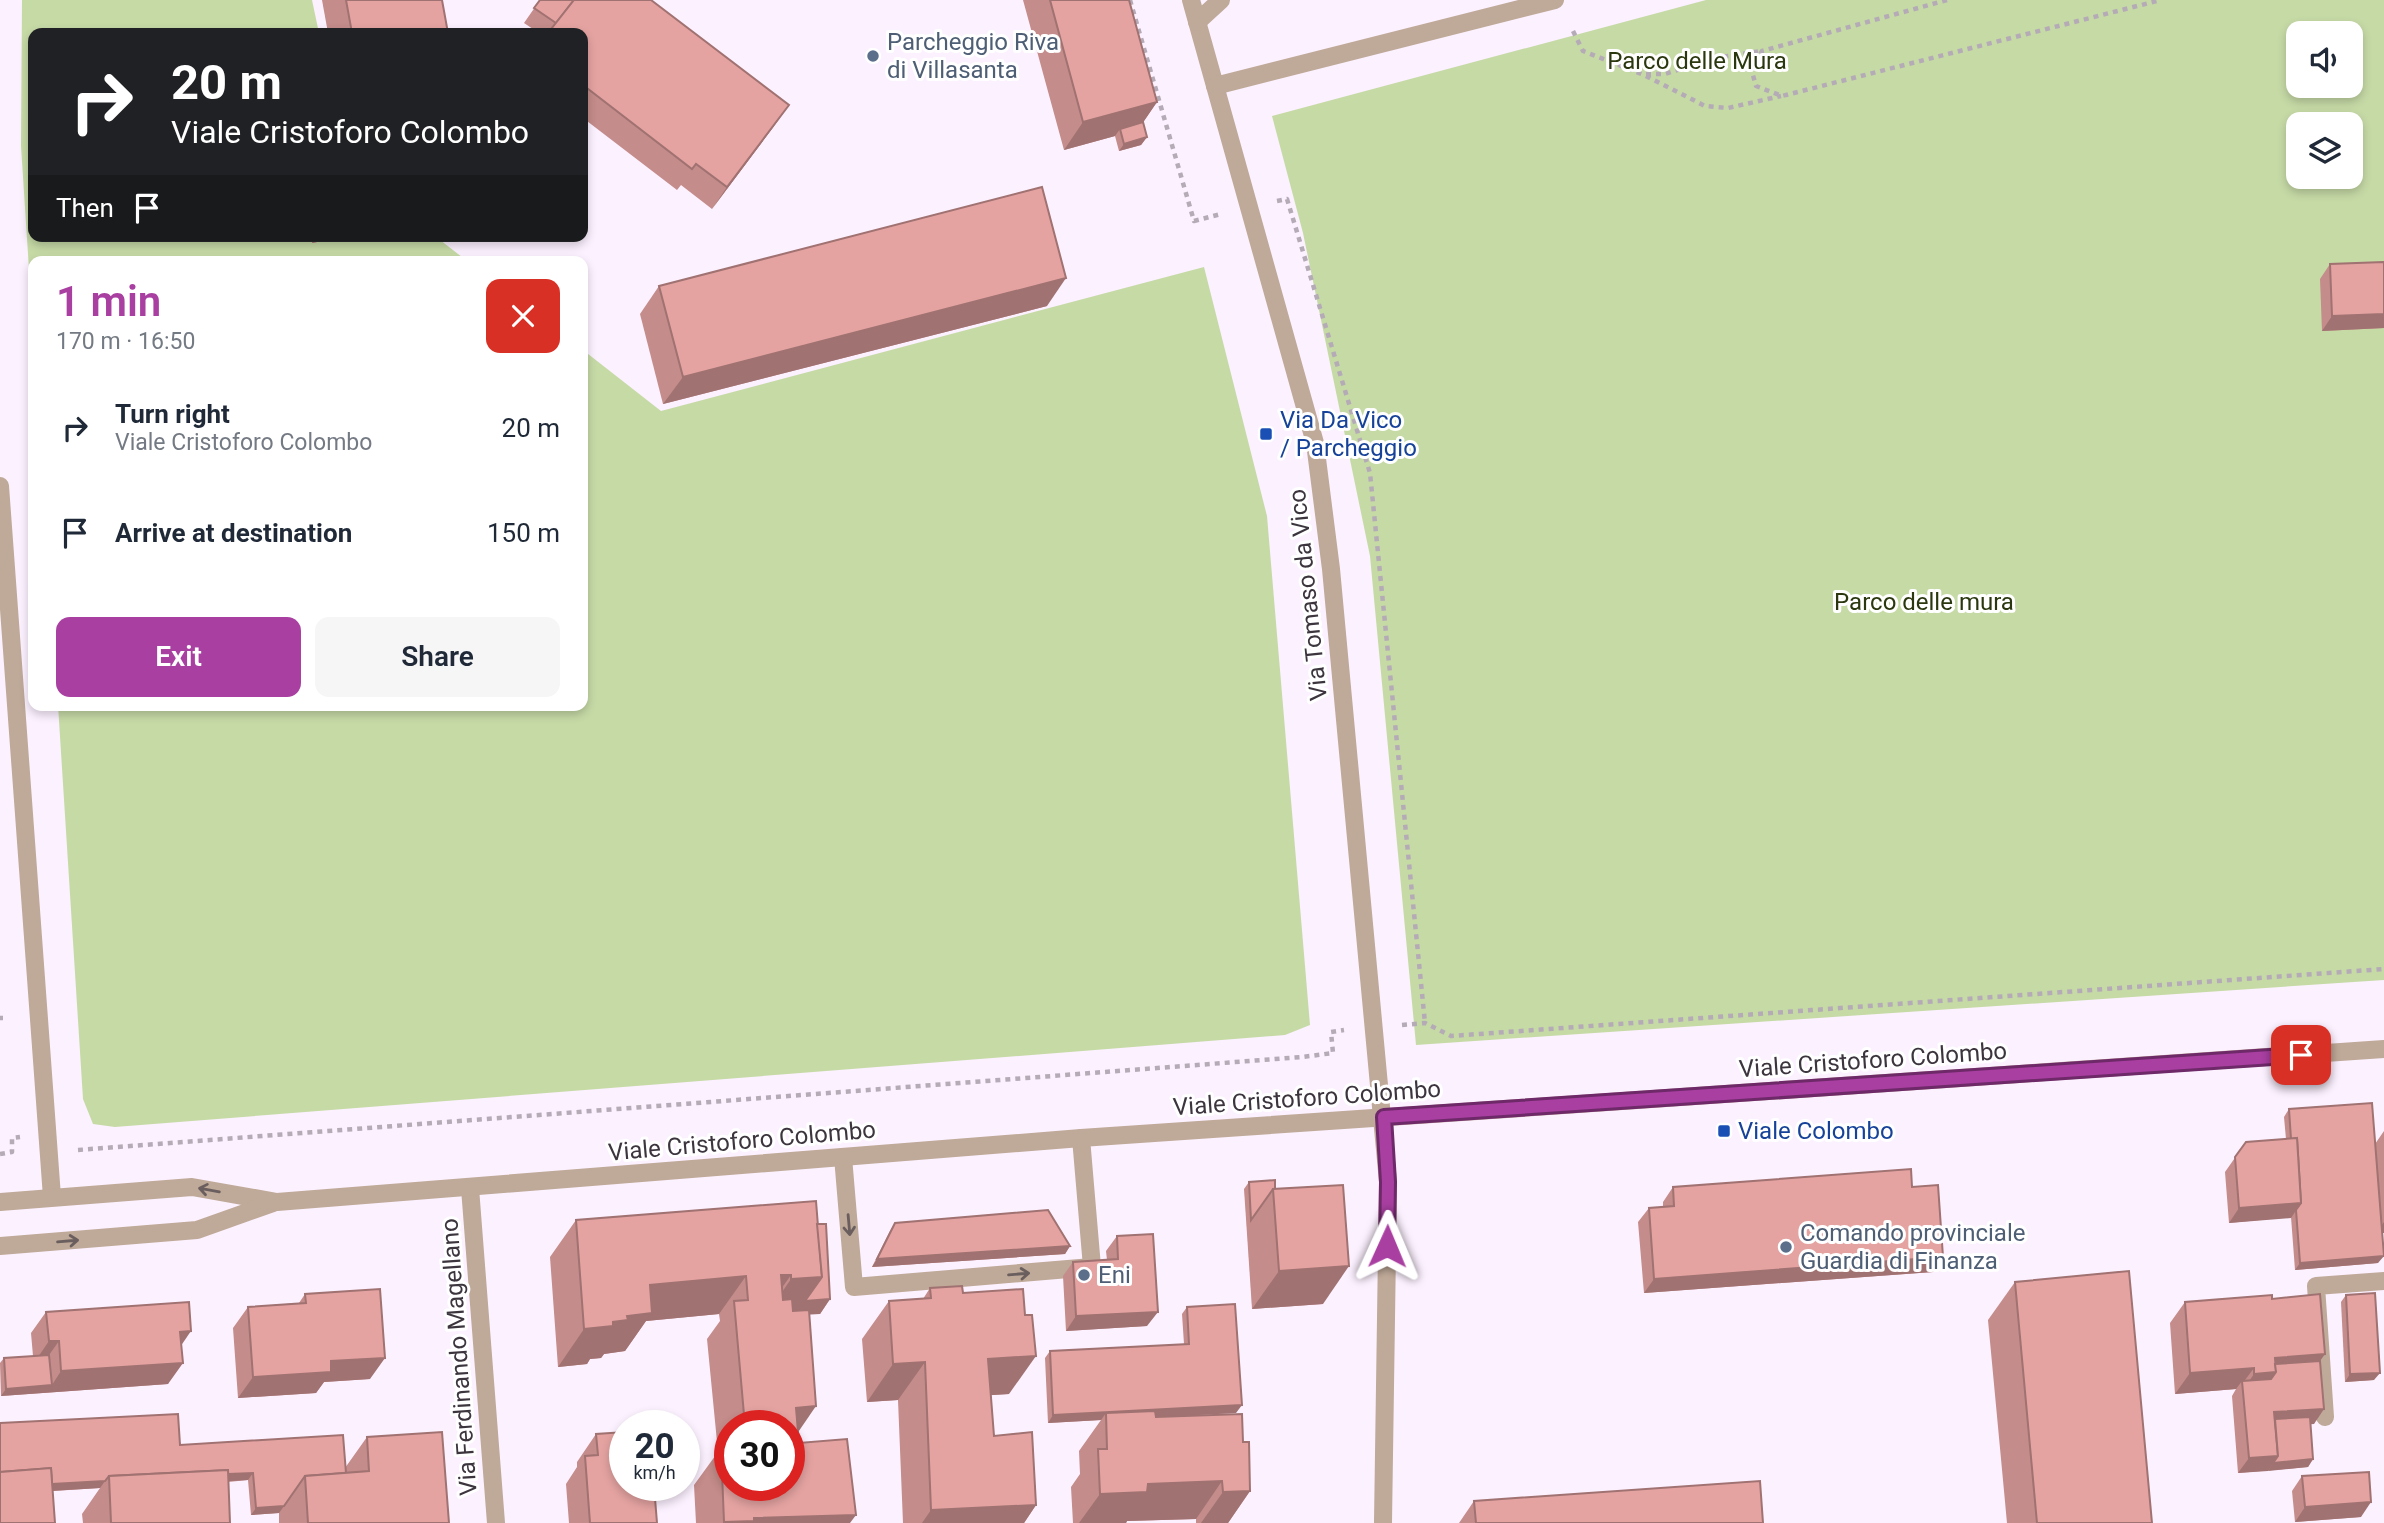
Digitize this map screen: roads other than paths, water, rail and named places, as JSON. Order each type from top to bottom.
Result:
[{"type":"street","name":"Via Tomaso da Vico","points":[[1191,0],[1315,443],[1333,582],[1388,1182],[1383,1523]]},
{"type":"street","points":[[1197,22],[1221,0]]},
{"type":"street","points":[[1215,86],[1555,0]]},
{"type":"street","points":[[0,486],[52,1197]]},
{"type":"street","name":"Viale Cristoforo Colombo","points":[[0,1202],[192,1187],[277,1202],[1081,1138],[2384,1049]]},
{"type":"street","points":[[842,1157],[854,1287],[867,1286],[1092,1267],[1081,1138]]},
{"type":"street","name":"Via Ferdinando Magellano","points":[[470,1188],[496,1523]]},
{"type":"street","name":"Viale Cristoforo Colombo","points":[[0,1246],[197,1230],[277,1202]]},
{"type":"street","points":[[2325,1417],[2316,1286],[2384,1282]]},
{"type":"place","name":"Parcheggio Riva di Villasanta","points":[[873,56]]},
{"type":"place","name":"Via Da Vico / Parcheggio","points":[[1266,434]]},
{"type":"place","name":"Viale Colombo","points":[[1724,1131]]},
{"type":"place","name":"Comando provinciale Guardia di Finanza","points":[[1786,1247]]},
{"type":"place","name":"Eni","points":[[1084,1275]]},
{"type":"park label","name":"Parco delle Mura","points":[[1697,61]]},
{"type":"park label","name":"Parco delle mura","points":[[1924,602]]}]
